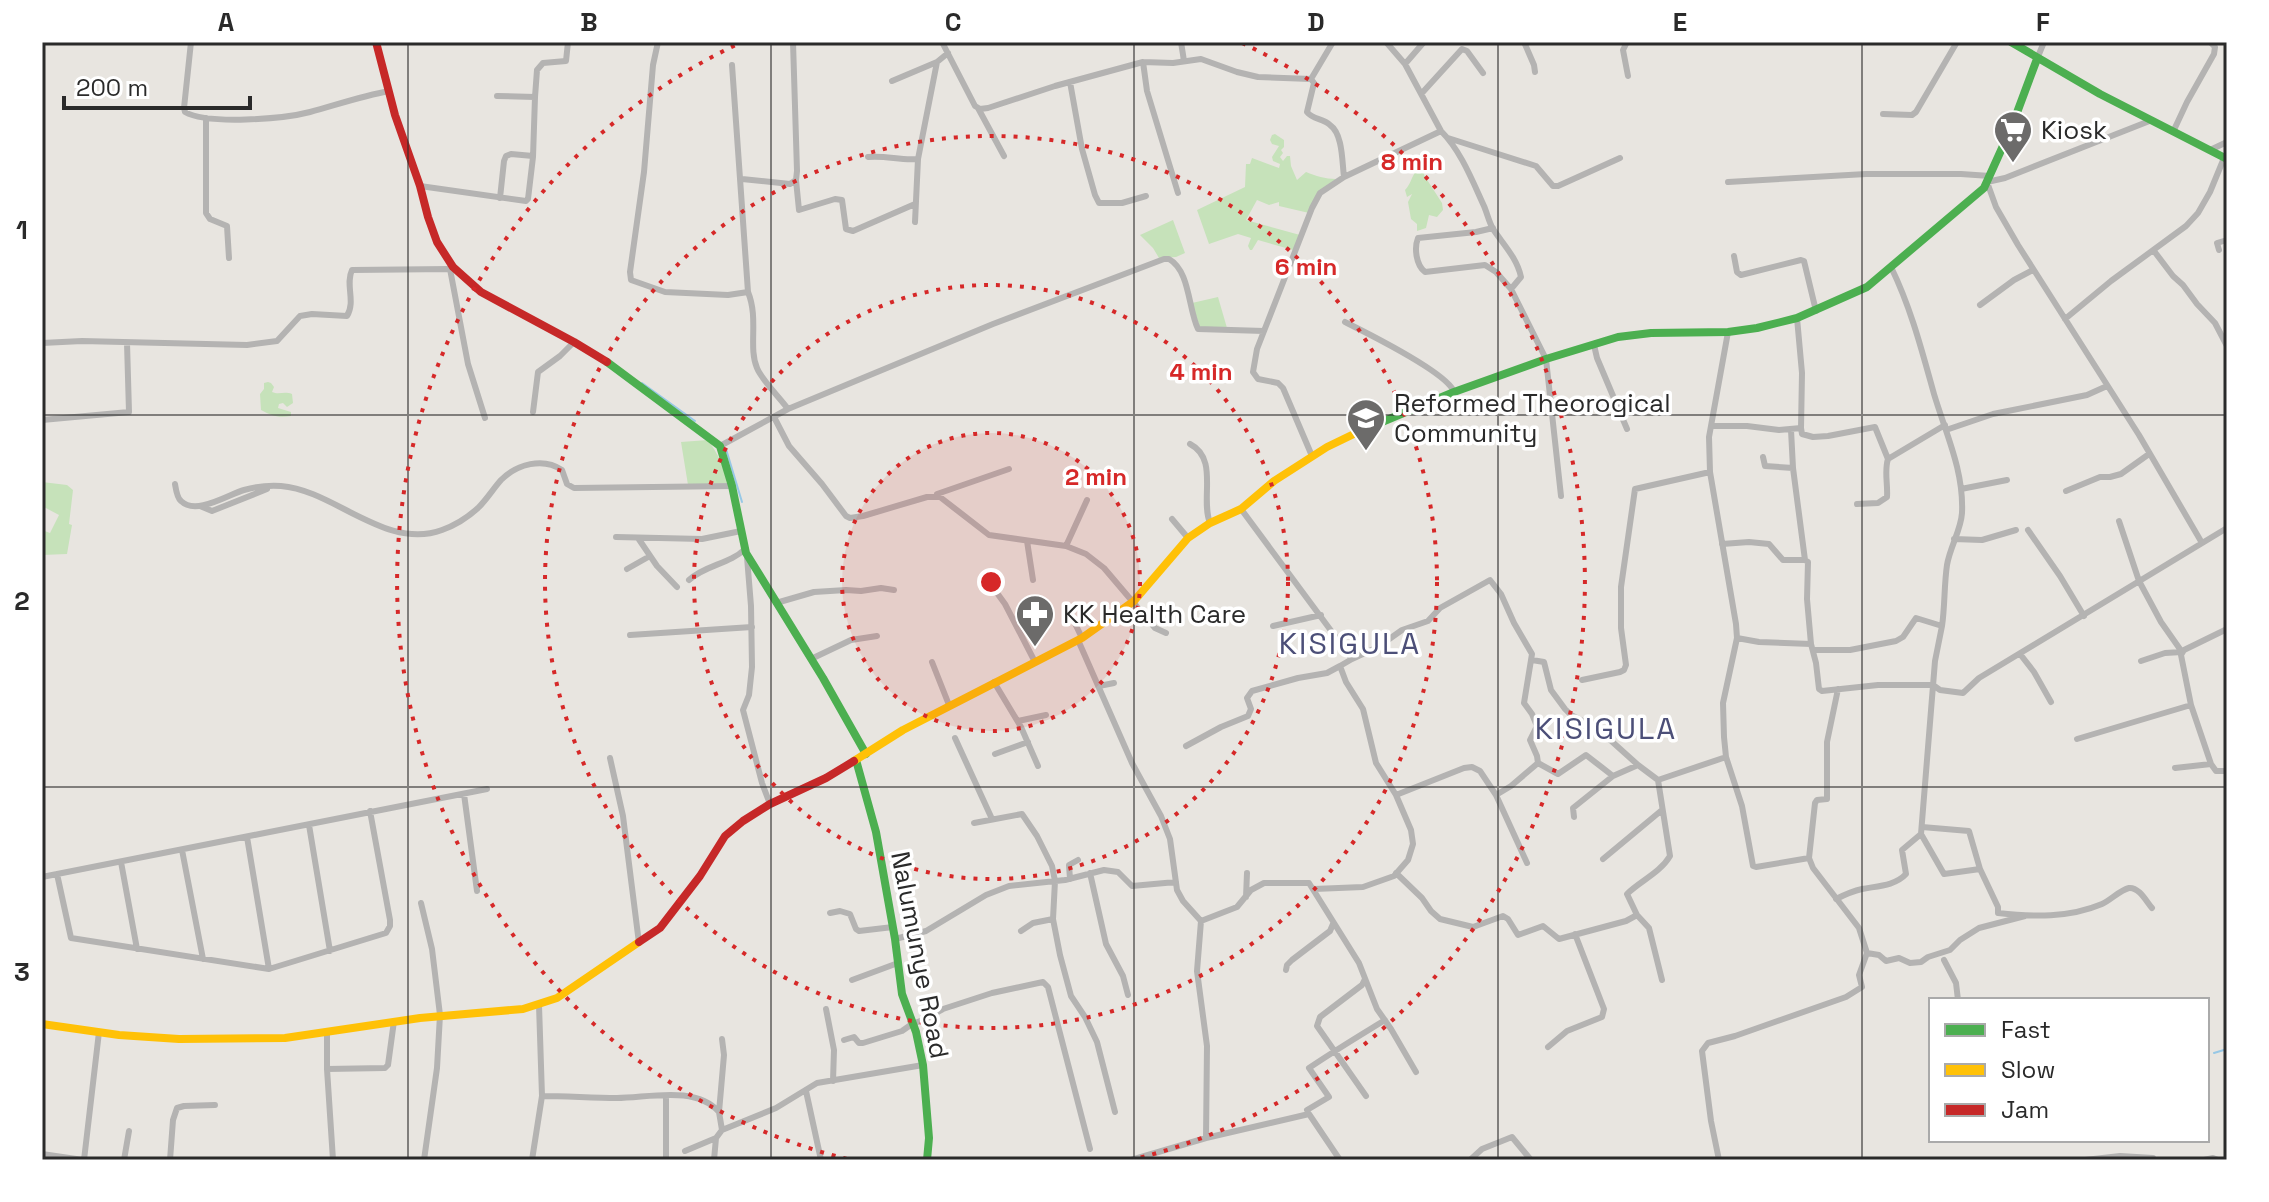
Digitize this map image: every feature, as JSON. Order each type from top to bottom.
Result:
[{"type":"street","points":[[191,42],[184,108],[186,113],[206,118],[297,115],[389,91]]},
{"type":"street","points":[[376,42],[395,115],[437,242],[452,268],[481,292],[571,340],[631,378],[720,446],[746,551],[752,667],[749,695],[743,710],[770,804]]},
{"type":"street","points":[[420,186],[526,201],[533,156],[537,70],[543,63],[566,61],[568,42]]},
{"type":"street","points":[[658,42],[631,280],[665,292],[715,295],[748,292]]},
{"type":"street","points":[[793,42],[799,210],[835,199],[842,200],[846,229],[853,231],[915,204]]},
{"type":"street","points":[[942,42],[1004,156]]},
{"type":"street","points":[[1181,42],[1184,61]]},
{"type":"street","points":[[1311,79],[1333,42]]},
{"type":"street","points":[[1386,42],[1405,64],[1422,93],[1475,187],[1493,228],[1520,271],[1521,277],[1511,289]]},
{"type":"street","points":[[1405,64],[1424,42]]},
{"type":"street","points":[[1524,42],[1535,72]]},
{"type":"street","points":[[1627,42],[1623,50],[1628,76]]},
{"type":"street","points":[[1883,114],[1912,115],[1916,112],[1957,42]]},
{"type":"street","points":[[2011,42],[2037,59],[2226,158],[2198,213],[2186,226],[2065,319]]},
{"type":"street","points":[[42,1024],[148,1037],[211,1040],[285,1038],[440,1015],[523,1009],[567,993],[664,923],[700,876],[728,832],[770,804],[797,793],[903,730],[1080,639],[1134,601],[1188,538],[1210,523],[1241,509],[1274,481],[1327,447],[1454,392],[1618,337],[1728,332],[1797,318],[1867,287],[1973,199],[1988,179],[2044,42]]},
{"type":"street","points":[[2173,132],[2214,54],[2215,47],[2210,42]]},
{"type":"street","points":[[1422,93],[1462,49],[1467,51],[1483,73]]},
{"type":"street","points":[[892,81],[937,62],[948,53]]},
{"type":"street","points":[[978,108],[988,108],[1143,62],[1173,63],[1201,59],[1258,77],[1311,79]]},
{"type":"street","points":[[915,222],[918,159],[937,62]]},
{"type":"street","points":[[1143,62],[1147,91],[1178,193]]},
{"type":"street","points":[[732,65],[748,292],[755,319],[754,358],[757,371],[788,409]]},
{"type":"street","points":[[1311,79],[1314,83],[1307,114],[1330,124],[1336,132],[1344,177]]},
{"type":"street","points":[[1070,82],[1082,149],[1099,203],[1122,203],[1146,196]]},
{"type":"street","points":[[497,96],[535,97]]},
{"type":"street","points":[[206,118],[206,213],[210,219],[227,226],[229,258]]},
{"type":"street","points":[[1728,182],[1866,174],[1961,174],[1988,179],[2017,173],[2152,120]]},
{"type":"street","points":[[1312,456],[1283,388],[1278,383],[1258,379],[1253,372],[1257,349],[1316,199],[1323,190],[1344,177],[1441,131]]},
{"type":"street","points":[[1448,138],[1536,166],[1553,186],[1620,158]]},
{"type":"street","points":[[2210,150],[2227,142]]},
{"type":"street","points":[[500,198],[506,156],[533,156]]},
{"type":"street","points":[[868,157],[918,159]]},
{"type":"street","points":[[742,179],[790,184],[796,180]]},
{"type":"street","points":[[1988,179],[1996,207],[2033,270],[2131,420],[2202,543]]},
{"type":"street","points":[[1493,228],[1418,238],[1416,249],[1419,265],[1425,272],[1485,265],[1511,289],[1546,359],[1561,496]]},
{"type":"street","points":[[2219,250],[2217,243],[2227,240]]},
{"type":"street","points":[[2154,251],[2215,323],[2227,346]]},
{"type":"street","points":[[1734,256],[1737,272],[1741,275],[1804,261],[1816,311]]},
{"type":"street","points":[[720,446],[788,409],[993,324],[1164,259],[1178,265],[1198,329],[1264,331]]},
{"type":"street","points":[[1891,267],[1909,306],[1946,427],[1961,489],[1962,516],[1946,566],[1922,830],[1944,874],[1980,869]]},
{"type":"street","points":[[42,343],[270,343],[280,339],[300,316],[347,316],[352,306],[349,278],[352,270],[452,268]]},
{"type":"street","points":[[452,268],[468,364],[485,418]]},
{"type":"street","points":[[1980,305],[2033,270]]},
{"type":"street","points":[[1797,318],[1802,373],[1802,434],[1813,437],[1875,427],[1888,459],[1885,468],[1887,497],[1878,503],[1857,504]]},
{"type":"street","points":[[1345,322],[1422,364],[1452,386],[1454,392]]},
{"type":"street","points":[[1728,332],[1711,426],[1710,472],[1734,603],[1737,638],[1723,703],[1726,757],[1742,806],[1753,866],[1809,858]]},
{"type":"street","points":[[533,412],[537,375],[569,349],[571,340]]},
{"type":"street","points":[[42,420],[129,412],[127,343]]},
{"type":"street","points":[[1594,345],[1627,429]]},
{"type":"street","points":[[1888,459],[1946,427],[2087,395],[2107,386]]},
{"type":"street","points":[[774,417],[789,446],[850,518],[934,496],[1009,469]]},
{"type":"street","points":[[1711,426],[1801,428]]},
{"type":"street","points":[[1791,430],[1793,468],[1805,560],[1808,562],[1807,599],[1812,647],[1819,689],[1822,691],[1878,685],[1933,685],[1940,690],[1963,693],[1979,678],[2227,528]]},
{"type":"street","points":[[1190,444],[1202,453],[1205,460],[1206,510],[1210,523]]},
{"type":"street","points":[[2066,491],[2100,477],[2121,474],[2149,454]]},
{"type":"street","points":[[1763,457],[1765,466],[1793,468]]},
{"type":"street","points":[[175,484],[179,500],[200,506],[242,491],[279,485],[317,496],[397,532],[422,534],[461,522],[510,472],[536,463],[547,463],[562,470],[567,484],[574,488],[732,486]]},
{"type":"street","points":[[1582,680],[1620,672],[1626,665],[1621,628],[1621,587],[1635,489],[1710,472]]},
{"type":"street","points":[[1961,489],[2007,480]]},
{"type":"street","points":[[934,496],[945,500],[989,535],[1077,549],[1097,561],[1150,623],[1166,633]]},
{"type":"street","points":[[1066,546],[1087,500]]},
{"type":"street","points":[[1241,509],[1352,659]]},
{"type":"street","points":[[1172,519],[1188,538]]},
{"type":"street","points":[[2119,521],[2139,581],[2161,622],[2182,652],[2191,705],[2211,764],[2216,771],[2227,771]]},
{"type":"street","points":[[1954,539],[1982,540],[2016,530]]},
{"type":"street","points":[[2028,530],[2084,616]]},
{"type":"street","points":[[616,537],[702,539],[741,531]]},
{"type":"street","points":[[638,538],[677,587]]},
{"type":"street","points":[[1027,541],[1033,580]]},
{"type":"street","points":[[1722,544],[1760,542],[1773,547],[1783,560],[1805,560]]},
{"type":"street","points":[[689,580],[702,570],[746,551]]},
{"type":"street","points":[[746,551],[866,754]]},
{"type":"street","points":[[627,569],[650,556]]},
{"type":"street","points":[[1186,746],[1248,716],[1251,709],[1247,698],[1252,691],[1327,673],[1378,647],[1402,630],[1428,621],[1440,608],[1490,580],[1501,594],[1532,654],[1524,703],[1537,726],[1530,740],[1538,763],[1558,774],[1582,756],[1589,755],[1613,776]]},
{"type":"street","points":[[985,584],[1005,604],[1035,662]]},
{"type":"street","points":[[776,603],[814,592],[894,590]]},
{"type":"street","points":[[1068,609],[1132,763],[1161,816],[1170,839],[1176,882],[1183,901],[1201,921],[1197,971],[1207,1046],[1206,1138]]},
{"type":"street","points":[[1273,626],[1321,615]]},
{"type":"street","points":[[1737,638],[1850,650],[1896,641],[1903,637],[1916,618],[1942,626]]},
{"type":"street","points":[[630,635],[752,627]]},
{"type":"street","points":[[2141,661],[2165,653],[2182,652],[2227,629]]},
{"type":"street","points":[[811,659],[851,640],[877,636]]},
{"type":"street","points":[[2020,654],[2051,702]]},
{"type":"street","points":[[1532,660],[1544,662],[1551,690],[1571,715],[1598,729],[1658,780],[1670,856],[1653,875],[1627,894],[1637,915],[1649,928],[1662,980]]},
{"type":"street","points":[[932,662],[949,705]]},
{"type":"street","points":[[1314,889],[1363,887],[1394,876],[1411,853],[1414,838],[1396,795],[1376,763],[1363,709],[1340,666]]},
{"type":"street","points":[[994,682],[1018,721],[1038,766]]},
{"type":"street","points":[[1099,686],[1114,683]]},
{"type":"street","points":[[1719,1160],[1702,1051],[1708,1043],[1846,997],[1862,987],[1859,975],[1867,953],[1859,928],[1813,868],[1809,858],[1815,803],[1827,799],[1827,742],[1838,689]]},
{"type":"street","points":[[2077,739],[2191,705]]},
{"type":"street","points":[[1018,721],[1046,715]]},
{"type":"street","points":[[955,738],[992,819]]},
{"type":"street","points":[[995,754],[1028,742]]},
{"type":"street","points":[[1658,780],[1726,757]]},
{"type":"street","points":[[610,758],[623,816],[639,943]]},
{"type":"street","name":"Nalumunye Road","points":[[856,760],[876,832],[902,994],[916,1032],[923,1065],[929,1138],[927,1160]]},
{"type":"street","points":[[1496,795],[1538,763]]},
{"type":"street","points":[[2175,768],[2211,764]]},
{"type":"street","points":[[1574,817],[1573,808],[1613,776],[1638,765]]},
{"type":"street","points":[[1396,795],[1472,767],[1480,771],[1496,795],[1527,863]]},
{"type":"street","points":[[42,877],[487,789]]},
{"type":"street","points":[[464,794],[477,891]]},
{"type":"street","points":[[1603,859],[1662,810]]},
{"type":"street","points":[[57,874],[71,938],[269,969],[386,933],[390,926],[370,811]]},
{"type":"street","points":[[974,823],[1019,814],[1025,817],[1046,851],[1055,881],[1053,919],[1071,996],[1097,1042],[1115,1112]]},
{"type":"street","points":[[309,825],[330,951]]},
{"type":"street","points":[[1836,899],[1903,878],[1906,874],[1902,850],[1922,830],[1969,831],[1998,913],[2047,917],[2101,904],[2133,888],[2152,908]]},
{"type":"street","points":[[247,837],[269,969]]},
{"type":"street","points":[[182,850],[203,959]]},
{"type":"street","points":[[1070,879],[1069,865],[1078,860]]},
{"type":"street","points":[[121,862],[137,949]]},
{"type":"street","points":[[895,939],[926,931],[1009,886],[1070,879],[1104,870],[1118,872],[1127,884],[1135,886],[1176,882]]},
{"type":"street","points":[[1090,873],[1106,944],[1123,976],[1128,995]]},
{"type":"street","points":[[1246,897],[1247,873]]},
{"type":"street","points":[[1396,873],[1422,898],[1436,917],[1473,927],[1503,916],[1518,935],[1543,926],[1559,939],[1637,915]]},
{"type":"street","points":[[1201,921],[1237,907],[1257,885],[1309,883],[1359,963],[1377,1009],[1416,1072]]},
{"type":"street","points":[[421,903],[432,949],[440,1015],[437,1068],[424,1160]]},
{"type":"street","points":[[830,913],[840,911],[850,914],[859,931],[893,927]]},
{"type":"street","points":[[1867,953],[1879,955],[1886,961],[1899,958],[1910,963],[1921,962],[1950,950],[1979,928],[2025,916]]},
{"type":"street","points":[[1021,931],[1033,923],[1053,919]]},
{"type":"street","points":[[1286,970],[1292,960],[1330,931],[1333,924]]},
{"type":"street","points":[[1548,1047],[1567,1031],[1602,1017],[1604,1009],[1575,934]]},
{"type":"street","points":[[1944,960],[1956,983],[1958,998]]},
{"type":"street","points":[[852,980],[898,963]]},
{"type":"street","points":[[1365,979],[1362,985],[1317,1021],[1317,1026],[1366,1096]]},
{"type":"street","points":[[844,1040],[854,1037],[863,1043],[902,1031],[943,1009],[973,999],[1039,982],[1046,984],[1090,1149]]},
{"type":"street","points":[[532,1160],[542,1096],[539,1005]]},
{"type":"street","points":[[826,1009],[834,1050],[833,1081]]},
{"type":"street","points":[[1307,1110],[1329,1097],[1309,1068],[1385,1020]]},
{"type":"street","points":[[327,1069],[387,1067],[394,1021]]},
{"type":"street","points":[[44,1156],[84,1160],[99,1032]]},
{"type":"street","points":[[327,1032],[333,1160]]},
{"type":"street","points":[[722,1039],[724,1055],[719,1112],[722,1130]]},
{"type":"street","points":[[685,1151],[716,1138],[722,1130],[776,1108],[817,1083],[923,1065]]},
{"type":"street","points":[[806,1091],[821,1160]]},
{"type":"street","points":[[542,1096],[679,1096],[706,1102],[719,1112]]},
{"type":"street","points":[[666,1096],[666,1160]]},
{"type":"street","points":[[170,1160],[177,1108],[215,1105]]},
{"type":"street","points":[[1131,1160],[1206,1138],[1309,1114],[1340,1160]]},
{"type":"street","points":[[124,1160],[129,1131]]},
{"type":"street","points":[[1470,1160],[1482,1149],[1512,1137],[1531,1160]]},
{"type":"street","points":[[714,1160],[716,1138]]},
{"type":"street","points":[[2085,1160],[2120,1156],[2153,1158]]},
{"type":"street","points":[[2204,1160],[2218,1160]]},
{"type":"green space","points":[[1275,134],[1284,140],[1280,157],[1283,161],[1290,156],[1297,180],[1306,172],[1336,179],[1323,189],[1309,213],[1279,206],[1279,202],[1269,205],[1257,200],[1246,220],[1300,235],[1293,250],[1258,240],[1250,250],[1251,238],[1238,234],[1209,244],[1197,210],[1245,187],[1246,164],[1250,164],[1252,158],[1279,168],[1280,164],[1272,157],[1279,146],[1270,140]]},
{"type":"green space","points":[[1417,170],[1425,171],[1424,175],[1442,203],[1443,210],[1437,217],[1429,215],[1426,228],[1417,231],[1408,202],[1412,194],[1407,197],[1405,190]]},
{"type":"green space","points":[[1173,220],[1185,253],[1159,258],[1140,235]]},
{"type":"green space","points":[[1218,297],[1227,328],[1200,328],[1192,303]]},
{"type":"green space","points":[[268,382],[274,387],[272,392],[292,394],[293,403],[287,407],[279,404],[278,408],[291,412],[291,416],[275,416],[261,410],[260,394],[264,383]]},
{"type":"green space","points":[[708,440],[720,460],[727,483],[688,485],[681,442]]},
{"type":"green space","points":[[42,482],[67,485],[73,490],[67,554],[42,555],[42,530],[50,533],[59,515],[44,507],[42,509]]},
{"type":"waterway","points":[[642,383],[695,421]]},
{"type":"waterway","points":[[726,449],[742,502]]},
{"type":"waterway","points":[[2214,1053],[2227,1049]]},
{"type":"traffic: fast","points":[[2011,42],[2100,94],[2227,159]]},
{"type":"traffic: fast","points":[[1358,432],[1454,392],[1618,337],[1757,328],[1797,318],[1867,287],[1984,188],[2037,59]]},
{"type":"traffic: fast","points":[[607,362],[720,446],[746,553],[866,754]]},
{"type":"traffic: fast","points":[[856,760],[876,832],[902,994],[916,1032],[923,1065],[929,1138],[927,1160]]},
{"type":"traffic: slow","points":[[854,761],[903,730],[1082,638],[1134,601],[1188,538],[1210,523],[1241,509],[1274,481],[1327,447],[1358,432]]},
{"type":"traffic: slow","points":[[42,1024],[119,1035],[179,1039],[285,1038],[420,1018],[523,1009],[557,998],[639,942]]},
{"type":"traffic: jam","points":[[376,42],[395,115],[428,217],[437,242],[453,267],[481,292],[607,362]]},
{"type":"traffic: jam","points":[[639,942],[660,928],[700,876],[725,836],[770,804],[854,761]]},
{"type":"place","name":"Kiosk","points":[[2013,164]]},
{"type":"place","name":"Reformed Theorogical Community","points":[[1366,452]]},
{"type":"place","name":"KK Health Care","points":[[1035,648]]},
{"type":"district","name":"KISIGULA","points":[[1350,644]]},
{"type":"district","name":"KISIGULA","points":[[1606,729]]}]
